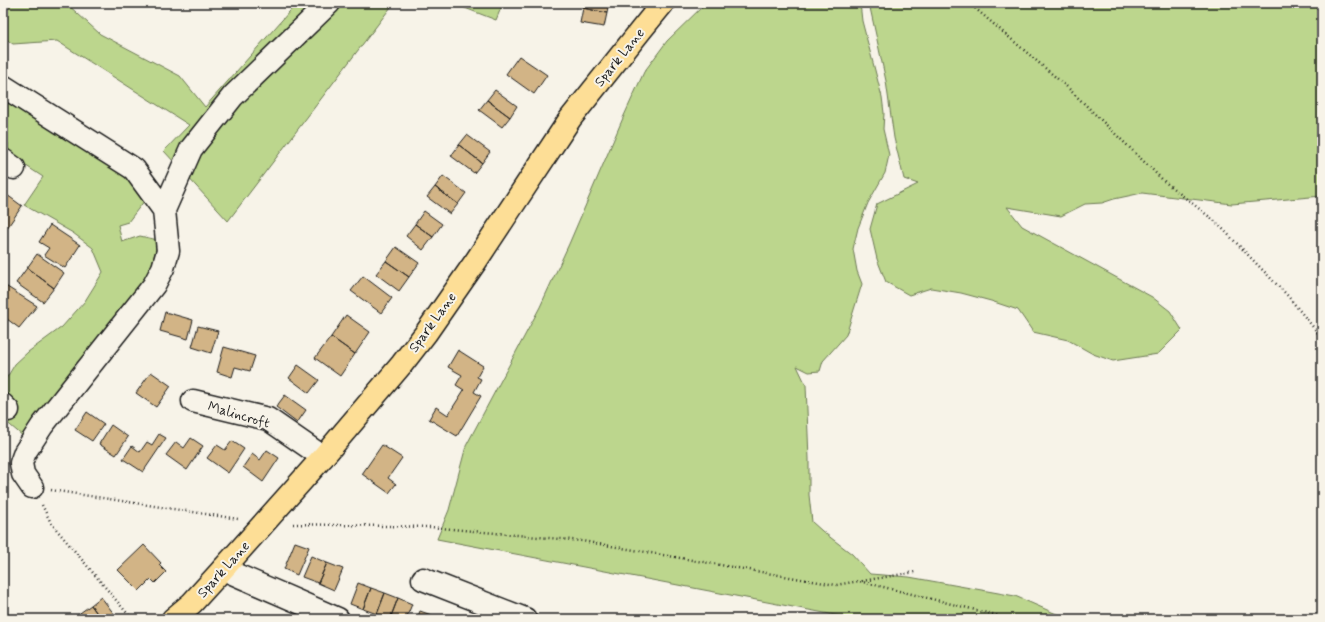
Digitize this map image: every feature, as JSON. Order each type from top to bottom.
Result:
[{"type":"main road","name":"Spark Lane","points":[[173,619],[192,603],[264,524],[387,382],[421,339],[476,261],[570,119],[663,3]]},
{"type":"street","points":[[32,487],[23,474],[22,463],[25,452],[42,426],[154,284],[163,268],[168,251],[164,210],[191,150],[229,102],[329,3]]},
{"type":"street","points":[[3,86],[134,169],[164,210]]},
{"type":"street","name":"Malincroft","points":[[194,401],[268,419],[323,457]]},
{"type":"street","points":[[223,569],[338,619]]},
{"type":"street","points":[[423,579],[525,619]]},
{"type":"path","points":[[969,3],[1066,86],[1165,182],[1216,222],[1287,295],[1322,338]]},
{"type":"path","points":[[32,487],[264,524],[430,527],[582,541],[836,585],[915,572]]},
{"type":"path","points":[[32,487],[52,523],[132,619]]},
{"type":"path","points":[[859,581],[996,615],[1004,619]]},
{"type":"green space","points":[[3,3],[66,3],[100,34],[180,76],[205,107],[297,3],[394,3],[228,221],[164,151],[189,125],[57,41],[13,44],[3,37]]},
{"type":"green space","points":[[452,3],[503,3],[496,20]]},
{"type":"green space","points":[[706,3],[860,3],[862,21],[882,97],[884,113],[883,129],[889,155],[885,173],[868,203],[858,228],[853,249],[857,271],[862,284],[846,335],[823,361],[820,371],[809,372],[797,366],[806,385],[809,495],[812,522],[852,554],[870,574],[909,577],[1015,596],[1068,619],[856,619],[437,539],[449,510],[466,446],[540,307],[644,72],[667,41]]},
{"type":"green space","points":[[869,3],[1322,3],[1322,196],[1232,204],[1142,193],[1102,203],[1085,204],[1061,216],[1007,207],[1022,226],[1152,297],[1170,311],[1182,330],[1158,354],[1113,361],[1093,354],[1068,340],[1033,332],[1018,310],[991,301],[961,293],[931,288],[909,295],[886,282],[877,259],[870,229],[877,204],[918,184],[904,179],[894,138],[886,81]]},
{"type":"green space","points":[[3,94],[126,173],[148,196],[128,222],[118,225],[122,242],[140,236],[158,240],[149,276],[24,437],[4,420],[12,404],[3,388],[3,384],[15,364],[28,352],[62,327],[85,301],[103,272],[93,248],[73,233],[24,205],[43,177],[8,154],[8,143],[3,139]]},
{"type":"building","points":[[584,3],[609,3],[607,13],[583,8]]},
{"type":"building","points":[[583,8],[607,13],[604,27],[580,23]]},
{"type":"building","points":[[519,56],[547,75],[534,94],[506,74]]},
{"type":"building","points":[[495,90],[517,106],[510,117],[487,100]]},
{"type":"building","points":[[487,100],[510,117],[502,127],[479,110]]},
{"type":"building","points":[[467,135],[490,152],[482,163],[459,145]]},
{"type":"building","points":[[459,145],[482,163],[474,173],[451,156]]},
{"type":"building","points":[[443,176],[466,193],[458,204],[435,187]]},
{"type":"building","points":[[435,187],[458,204],[450,214],[427,197]]},
{"type":"building","points":[[3,192],[22,206],[7,228],[3,226]]},
{"type":"building","points":[[424,211],[442,224],[433,237],[415,224]]},
{"type":"building","points":[[415,224],[433,237],[423,250],[406,236]]},
{"type":"building","points":[[50,225],[80,245],[65,268],[44,255],[49,248],[39,242]]},
{"type":"building","points":[[396,247],[419,263],[409,277],[386,261]]},
{"type":"building","points":[[37,254],[64,273],[54,288],[27,268]]},
{"type":"building","points":[[386,261],[409,277],[399,291],[376,274]]},
{"type":"building","points":[[27,268],[54,288],[43,302],[16,283]]},
{"type":"building","points":[[363,276],[392,298],[381,313],[351,291]]},
{"type":"building","points":[[4,285],[37,306],[19,328],[3,316]]},
{"type":"building","points":[[165,312],[193,320],[188,339],[160,331]]},
{"type":"building","points":[[346,315],[370,332],[355,354],[331,337]]},
{"type":"building","points":[[198,326],[218,331],[211,353],[192,347]]},
{"type":"building","points":[[331,337],[355,354],[340,376],[315,358]]},
{"type":"building","points":[[224,347],[255,356],[250,371],[235,367],[232,377],[217,372]]},
{"type":"building","points":[[458,350],[483,366],[477,377],[481,379],[474,392],[481,396],[457,436],[429,419],[436,407],[448,415],[464,390],[456,385],[462,375],[448,367]]},
{"type":"building","points":[[298,365],[319,380],[309,393],[289,378]]},
{"type":"building","points":[[151,372],[171,386],[156,407],[136,393]]},
{"type":"building","points":[[285,395],[306,410],[297,423],[276,407]]},
{"type":"building","points":[[87,412],[104,424],[92,441],[75,430]]},
{"type":"building","points":[[111,425],[128,437],[116,455],[99,444]]},
{"type":"building","points":[[159,434],[166,438],[143,472],[123,459],[132,446],[140,452],[147,442],[152,445]]},
{"type":"building","points":[[191,438],[203,446],[187,470],[166,455],[176,442],[184,448]]},
{"type":"building","points":[[232,441],[244,449],[228,473],[207,458],[217,445],[225,450]]},
{"type":"building","points":[[382,445],[402,458],[388,478],[396,484],[389,493],[362,474]]},
{"type":"building","points":[[267,450],[279,458],[263,482],[243,467],[252,454],[260,460]]},
{"type":"building","points":[[295,542],[309,547],[297,575],[284,569]]},
{"type":"building","points":[[144,545],[161,563],[159,565],[166,572],[155,583],[151,579],[139,591],[118,570]]},
{"type":"building","points":[[311,556],[327,563],[318,583],[302,577]]},
{"type":"building","points":[[327,563],[343,569],[334,590],[318,583]]},
{"type":"building","points":[[358,583],[371,588],[363,609],[350,604]]},
{"type":"building","points":[[371,588],[385,593],[377,614],[363,609]]},
{"type":"building","points":[[385,593],[398,598],[390,619],[377,614]]},
{"type":"building","points":[[101,597],[118,619],[101,619],[91,605]]},
{"type":"building","points":[[398,598],[412,604],[406,619],[390,619]]},
{"type":"building","points":[[91,605],[101,619],[84,619],[80,613]]},
{"type":"building","points":[[420,611],[434,616],[432,619],[417,619]]},
{"type":"building","points":[[80,613],[84,619],[73,619]]}]
